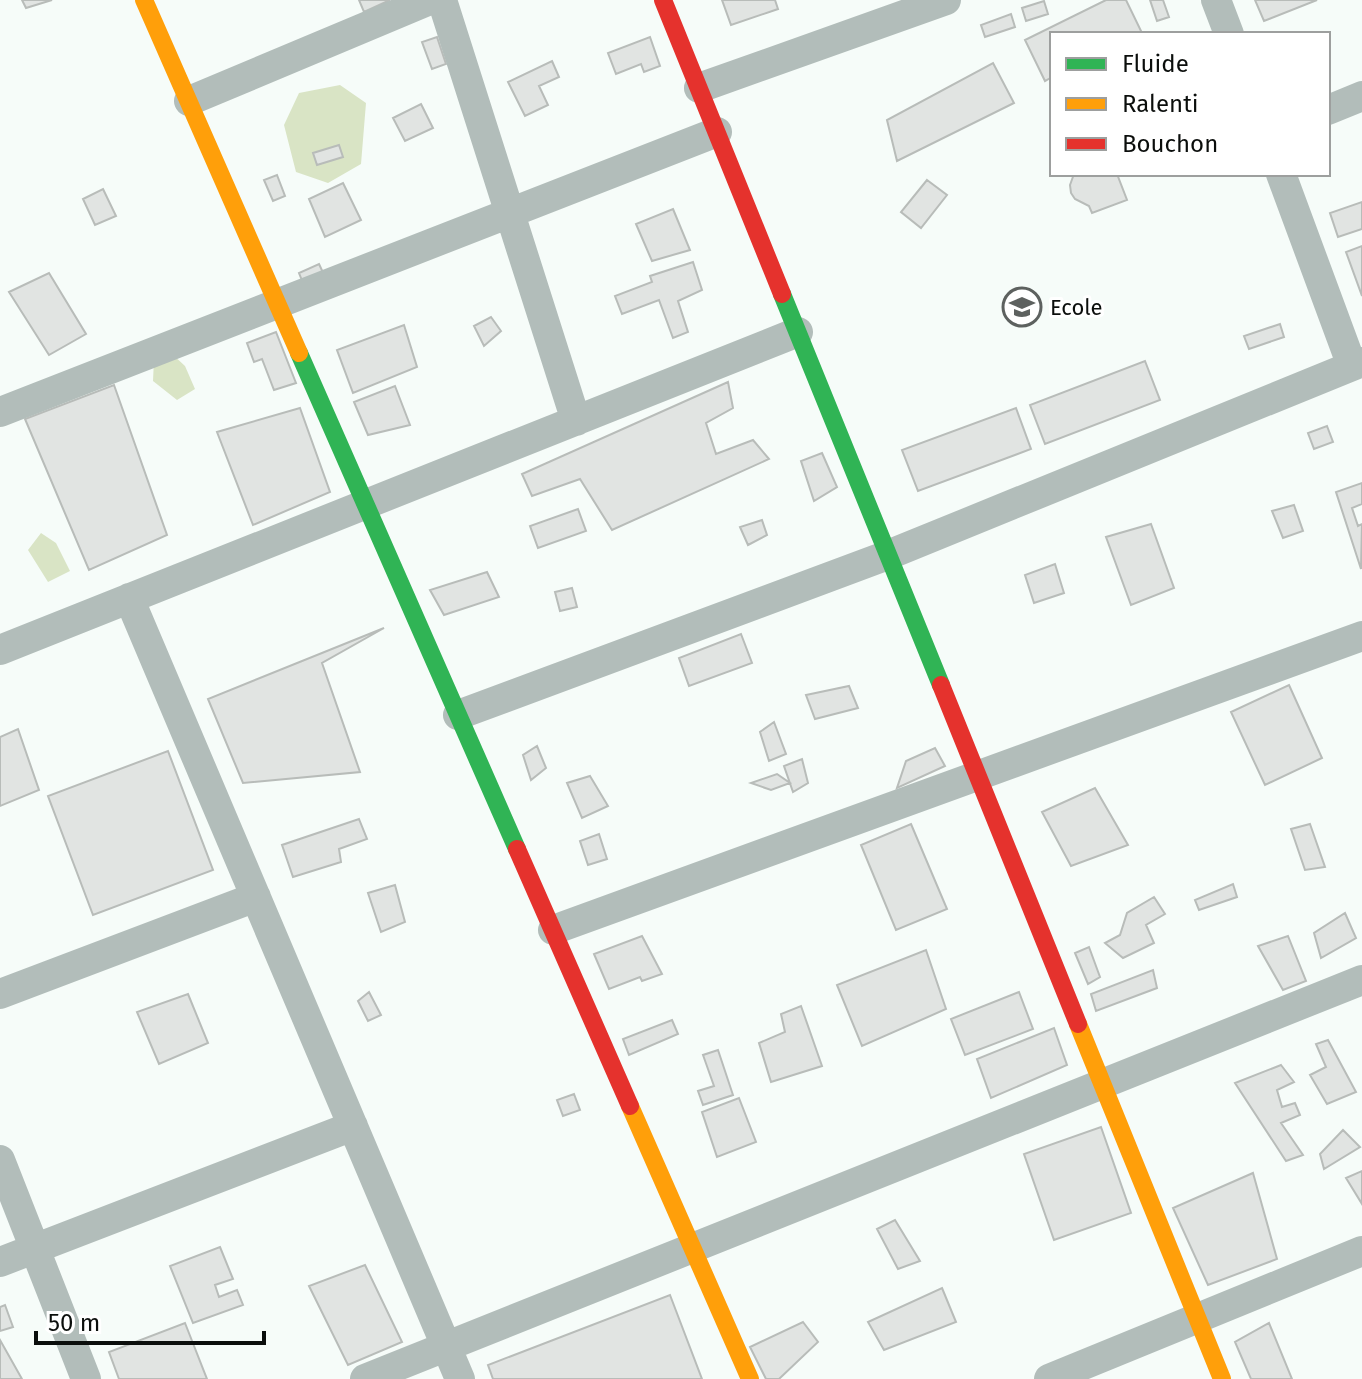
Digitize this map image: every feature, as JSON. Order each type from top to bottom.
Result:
[{"type":"street","points":[[144,0],[750,1379]]},
{"type":"street","points":[[189,101],[430,0]]},
{"type":"street","points":[[442,0],[576,421]]},
{"type":"street","points":[[663,0],[1222,1379]]},
{"type":"street","points":[[699,88],[946,0]]},
{"type":"street","points":[[1216,0],[1228,32]]},
{"type":"street","points":[[1330,109],[1362,96]]},
{"type":"street","points":[[0,412],[717,132]]},
{"type":"street","points":[[458,715],[888,555],[1357,364],[1282,176]]},
{"type":"street","points":[[0,650],[798,332]]},
{"type":"street","points":[[129,598],[460,1379]]},
{"type":"street","points":[[553,930],[1362,636]]},
{"type":"street","points":[[0,994],[256,897]]},
{"type":"street","points":[[365,1379],[1362,980]]},
{"type":"street","points":[[0,1262],[353,1126]]},
{"type":"street","points":[[0,1160],[86,1379]]},
{"type":"street","points":[[1049,1379],[1362,1251]]},
{"type":"green space","points":[[340,85],[366,103],[361,164],[328,183],[296,172],[284,125],[299,93]]},
{"type":"green space","points":[[171,353],[185,366],[195,389],[177,400],[153,381],[154,359]]},
{"type":"green space","points":[[41,533],[56,543],[70,571],[48,582],[28,550]]},
{"type":"building","points":[[22,0],[52,0],[26,8]]},
{"type":"building","points":[[359,0],[390,0],[364,12]]},
{"type":"building","points":[[722,0],[775,0],[778,9],[731,25]]},
{"type":"building","points":[[1106,0],[1126,0],[1142,32],[1050,32],[1050,78],[1045,81],[1025,40]]},
{"type":"building","points":[[1150,0],[1163,0],[1169,17],[1157,21]]},
{"type":"building","points":[[1255,0],[1317,0],[1264,21]]},
{"type":"building","points":[[1044,1],[1048,14],[1026,21],[1022,8]]},
{"type":"building","points":[[1011,14],[1015,27],[985,37],[981,25]]},
{"type":"building","points":[[437,37],[446,64],[432,69],[422,42]]},
{"type":"building","points":[[650,37],[660,66],[644,72],[641,64],[616,74],[608,53]]},
{"type":"building","points":[[552,61],[559,77],[539,86],[548,105],[525,116],[508,82]]},
{"type":"building","points":[[993,63],[1014,103],[897,161],[887,120]]},
{"type":"building","points":[[421,104],[433,128],[405,141],[393,118]]},
{"type":"building","points":[[339,145],[343,157],[317,165],[313,153]]},
{"type":"building","points":[[277,175],[285,196],[273,201],[264,180]]},
{"type":"building","points":[[1073,176],[1118,176],[1127,200],[1092,213],[1089,206],[1075,199],[1070,185]]},
{"type":"building","points":[[927,180],[947,195],[921,228],[901,212]]},
{"type":"building","points":[[343,183],[361,220],[325,237],[309,199]]},
{"type":"building","points":[[103,189],[116,216],[95,225],[83,199]]},
{"type":"building","points":[[1362,202],[1362,229],[1338,237],[1330,213]]},
{"type":"building","points":[[673,209],[690,250],[652,261],[636,224]]},
{"type":"building","points":[[1362,246],[1362,296],[1346,252]]},
{"type":"building","points":[[693,262],[702,290],[678,301],[688,332],[673,338],[659,300],[622,314],[615,296],[652,282],[650,276]]},
{"type":"building","points":[[319,264],[326,279],[305,288],[299,273]]},
{"type":"building","points":[[49,273],[86,334],[49,355],[9,292]]},
{"type":"building","points":[[491,317],[501,331],[484,346],[474,326]]},
{"type":"building","points":[[1280,324],[1284,337],[1249,349],[1244,336]]},
{"type":"building","points":[[404,325],[417,367],[353,393],[337,350]]},
{"type":"building","points":[[276,332],[296,383],[274,390],[262,359],[254,362],[247,343]]},
{"type":"building","points":[[1145,361],[1160,400],[1045,444],[1030,405]]},
{"type":"building","points":[[728,382],[733,408],[706,423],[716,454],[753,440],[769,459],[612,530],[580,479],[532,496],[522,474]]},
{"type":"building","points":[[114,385],[167,535],[89,570],[25,419]]},
{"type":"building","points":[[395,386],[410,425],[368,435],[354,402]]},
{"type":"building","points":[[300,408],[330,492],[253,525],[217,432]]},
{"type":"building","points":[[1016,408],[1031,449],[918,491],[902,450]]},
{"type":"building","points":[[1327,426],[1333,442],[1314,449],[1308,433]]},
{"type":"building","points":[[822,453],[837,487],[814,501],[801,461]]},
{"type":"building","points":[[1362,483],[1362,504],[1352,508],[1358,526],[1362,524],[1361,569],[1336,492]]},
{"type":"building","points":[[1294,505],[1303,531],[1283,538],[1272,511]]},
{"type":"building","points":[[578,509],[586,531],[538,548],[530,526]]},
{"type":"building","points":[[762,520],[767,535],[748,545],[740,527]]},
{"type":"building","points":[[1151,524],[1174,588],[1131,605],[1106,537]]},
{"type":"building","points":[[1055,564],[1064,593],[1034,603],[1025,575]]},
{"type":"building","points":[[487,572],[499,597],[444,615],[430,590]]},
{"type":"building","points":[[572,588],[577,607],[560,611],[555,592]]},
{"type":"building","points":[[384,628],[322,663],[360,772],[243,783],[208,699]]},
{"type":"building","points":[[741,634],[752,663],[689,686],[679,658]]},
{"type":"building","points":[[1289,685],[1322,758],[1265,785],[1231,712]]},
{"type":"building","points":[[849,686],[858,708],[815,719],[806,695]]},
{"type":"building","points":[[774,722],[786,754],[769,761],[760,732]]},
{"type":"building","points":[[18,729],[39,790],[0,806],[0,737]]},
{"type":"building","points":[[537,746],[546,768],[531,780],[523,755]]},
{"type":"building","points":[[935,748],[945,766],[897,788],[906,761]]},
{"type":"building","points":[[168,751],[213,870],[93,915],[48,796]]},
{"type":"building","points":[[802,759],[808,783],[793,792],[784,766]]},
{"type":"building","points":[[777,774],[790,783],[771,790],[751,783]]},
{"type":"building","points":[[590,776],[608,806],[582,818],[567,783]]},
{"type":"building","points":[[1095,788],[1128,845],[1071,866],[1042,812]]},
{"type":"building","points":[[359,819],[367,839],[339,849],[341,862],[293,877],[282,845]]},
{"type":"building","points":[[911,824],[947,909],[896,930],[861,845]]},
{"type":"building","points":[[1310,824],[1325,867],[1305,870],[1291,829]]},
{"type":"building","points":[[599,834],[607,859],[588,865],[580,841]]},
{"type":"building","points":[[1233,884],[1237,897],[1199,910],[1195,900]]},
{"type":"building","points":[[395,885],[405,922],[381,932],[368,893]]},
{"type":"building","points":[[1154,897],[1165,914],[1146,925],[1154,943],[1123,958],[1105,943],[1120,935],[1127,913]]},
{"type":"building","points":[[1345,913],[1356,938],[1321,958],[1314,933]]},
{"type":"building","points":[[642,936],[662,974],[642,981],[640,977],[609,989],[594,954]]},
{"type":"building","points":[[1288,936],[1306,981],[1283,990],[1258,946]]},
{"type":"building","points":[[1089,947],[1100,977],[1088,984],[1075,953]]},
{"type":"building","points":[[926,950],[946,1009],[862,1046],[837,985]]},
{"type":"building","points":[[1153,970],[1157,988],[1096,1011],[1091,994]]},
{"type":"building","points":[[369,992],[381,1015],[368,1021],[358,1001]]},
{"type":"building","points":[[1019,992],[1033,1029],[965,1055],[951,1019]]},
{"type":"building","points":[[188,994],[208,1043],[159,1064],[137,1012]]},
{"type":"building","points":[[801,1006],[822,1066],[771,1082],[759,1043],[785,1032],[781,1014]]},
{"type":"building","points":[[672,1020],[678,1034],[629,1055],[623,1039]]},
{"type":"building","points":[[1054,1028],[1067,1065],[991,1098],[977,1059]]},
{"type":"building","points":[[1328,1040],[1356,1092],[1327,1104],[1310,1075],[1326,1067],[1316,1044]]},
{"type":"building","points":[[718,1050],[733,1095],[703,1105],[698,1091],[714,1086],[703,1055]]},
{"type":"building","points":[[1281,1065],[1294,1082],[1277,1090],[1282,1107],[1295,1103],[1300,1115],[1281,1123],[1303,1155],[1286,1161],[1235,1083]]},
{"type":"building","points":[[574,1094],[580,1110],[563,1116],[557,1100]]},
{"type":"building","points":[[739,1098],[756,1142],[717,1157],[702,1112]]},
{"type":"building","points":[[1101,1127],[1131,1213],[1054,1240],[1024,1154]]},
{"type":"building","points":[[1343,1130],[1360,1147],[1324,1169],[1320,1154]]},
{"type":"building","points":[[1362,1171],[1362,1204],[1346,1178]]},
{"type":"building","points":[[1253,1173],[1277,1259],[1208,1285],[1173,1208]]},
{"type":"building","points":[[895,1220],[920,1261],[898,1269],[877,1229]]},
{"type":"building","points":[[220,1247],[233,1279],[215,1285],[219,1297],[237,1290],[243,1305],[193,1323],[170,1266]]},
{"type":"building","points":[[365,1265],[402,1342],[348,1365],[309,1286]]},
{"type":"building","points":[[942,1288],[956,1322],[884,1350],[868,1322]]},
{"type":"building","points":[[670,1295],[702,1379],[493,1379],[488,1365]]},
{"type":"building","points":[[5,1305],[13,1327],[0,1331],[0,1307]]},
{"type":"building","points":[[803,1322],[818,1342],[779,1379],[766,1379],[750,1347]]},
{"type":"building","points":[[185,1323],[207,1379],[119,1379],[109,1352]]},
{"type":"building","points":[[1269,1323],[1292,1379],[1251,1379],[1235,1342]]},
{"type":"building","points":[[0,1340],[22,1379],[0,1379]]},
{"type":"traffic: fast","points":[[782,294],[941,685]]},
{"type":"traffic: fast","points":[[299,353],[517,849]]},
{"type":"traffic: slow","points":[[144,0],[299,353]]},
{"type":"traffic: slow","points":[[1078,1024],[1222,1379]]},
{"type":"traffic: slow","points":[[630,1106],[750,1379]]},
{"type":"traffic: jam","points":[[663,0],[782,294]]},
{"type":"traffic: jam","points":[[941,685],[1078,1024]]},
{"type":"traffic: jam","points":[[517,849],[630,1106]]},
{"type":"place","name":"Ecole","points":[[1022,307]]}]
